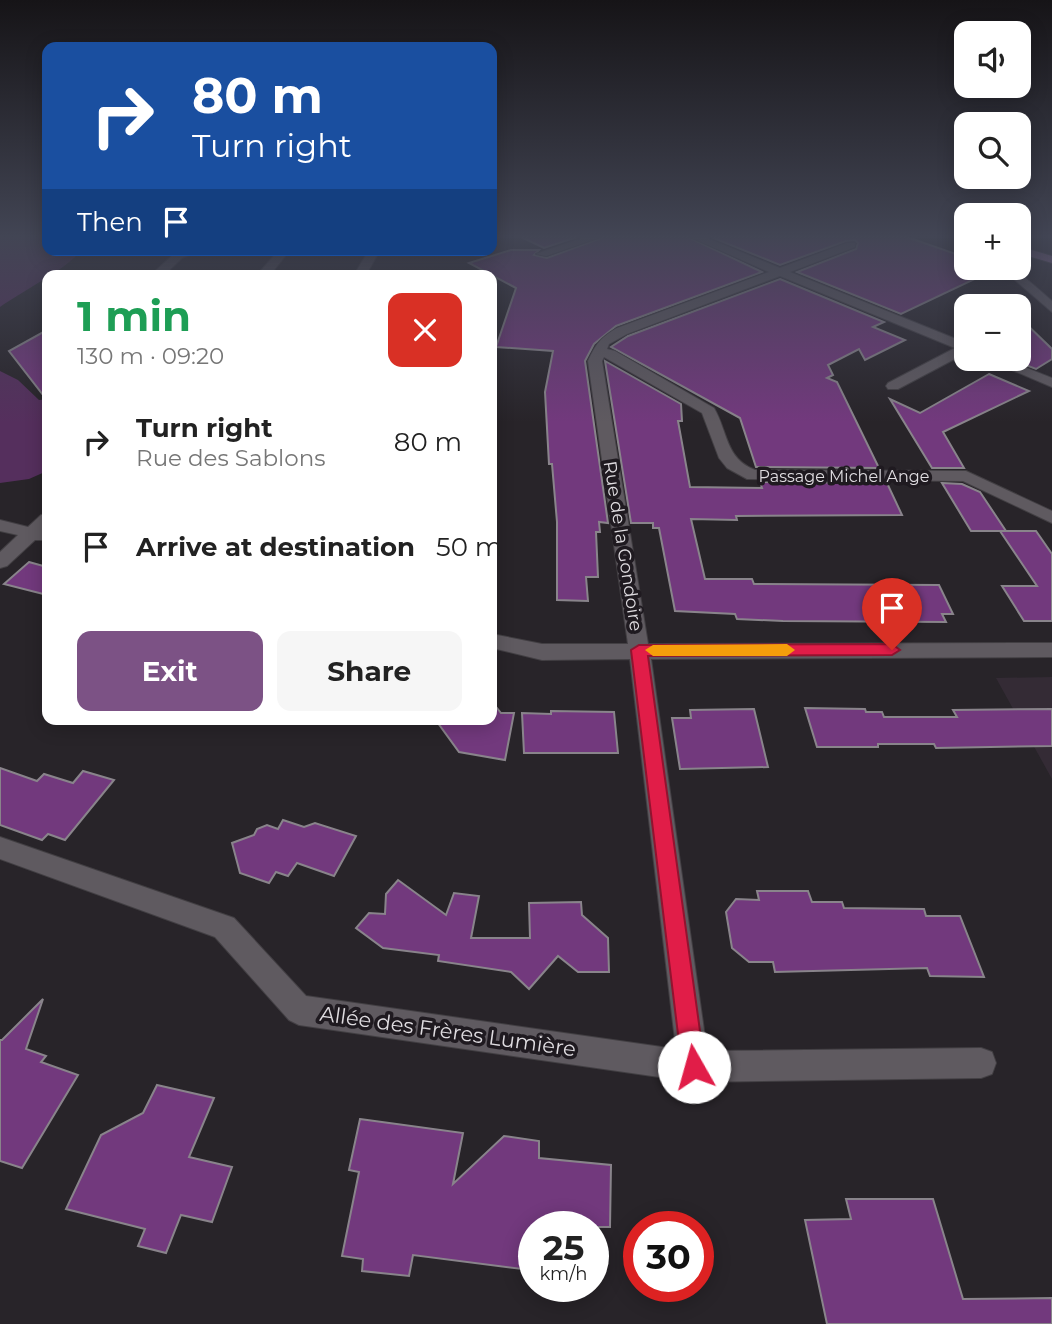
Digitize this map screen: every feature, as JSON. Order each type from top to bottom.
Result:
[{"type":"street","points":[[598,351],[603,342],[622,331],[710,299]]},
{"type":"street","points":[[845,299],[954,343]]},
{"type":"street","name":"Passage Michel Ange","points":[[598,351],[610,354],[709,411],[724,459],[736,471],[752,475],[966,477],[1052,518]]},
{"type":"street","name":"Rue de la Gondoire","points":[[598,351],[595,361],[639,650],[694,1067]]},
{"type":"street","points":[[893,386],[954,354]]},
{"type":"street","points":[[1022,371],[1052,383]]},
{"type":"street","points":[[0,526],[39,535]]},
{"type":"street","points":[[0,562],[39,535]]},
{"type":"street","points":[[497,642],[542,652],[1052,650]]},
{"type":"street","name":"Allée des Frères Lumière","points":[[0,848],[224,927],[299,1010],[694,1067],[981,1063]]},
{"type":"shaded area","points":[[0,299],[13,299],[0,307]]},
{"type":"shaded area","points":[[0,371],[18,380],[39,400],[42,400],[42,473],[29,479],[0,483]]},
{"type":"shaded area","points":[[1052,677],[1052,779],[996,678]]},
{"type":"building","points":[[512,299],[690,299],[616,326],[594,344],[585,361],[608,523],[599,522],[600,532],[596,532],[598,577],[586,577],[588,601],[557,600],[557,522],[552,464],[549,464],[545,392],[553,351],[497,347]]},
{"type":"building","points":[[727,299],[828,299],[884,322],[873,327],[905,340],[865,360],[859,349],[828,365],[833,375],[827,378],[837,382],[879,468],[756,467],[740,418],[611,347],[628,336]]},
{"type":"building","points":[[863,299],[933,299],[901,314]]},
{"type":"building","points":[[1031,329],[1052,349],[1052,359],[1036,369],[1031,367]]},
{"type":"building","points":[[42,333],[42,394],[9,351]]},
{"type":"building","points":[[605,361],[681,404],[682,421],[678,421],[690,487],[762,488],[760,482],[887,483],[902,515],[736,516],[737,520],[691,519],[705,579],[752,579],[754,584],[939,585],[953,614],[942,614],[946,622],[783,621],[737,619],[735,614],[675,611],[659,528],[653,528],[653,523],[631,523]]},
{"type":"building","points":[[989,374],[1029,391],[943,432],[964,468],[932,468],[890,399],[920,413]]},
{"type":"building","points":[[942,483],[962,484],[980,492],[1006,531],[971,531]]},
{"type":"building","points":[[1000,531],[1036,531],[1052,554],[1052,621],[1024,621],[1002,586],[1037,586]]},
{"type":"building","points":[[29,562],[42,566],[42,594],[4,584]]},
{"type":"building","points":[[497,708],[501,713],[514,713],[505,760],[459,752],[439,725],[497,725]]},
{"type":"building","points":[[805,708],[865,709],[866,712],[882,712],[884,717],[957,717],[953,710],[1052,709],[1052,746],[936,748],[934,744],[878,744],[878,747],[817,747]]},
{"type":"building","points":[[754,709],[768,767],[680,769],[672,718],[691,718],[690,710]]},
{"type":"building","points":[[551,711],[614,712],[618,753],[524,753],[522,713],[551,714]]},
{"type":"building","points":[[0,768],[37,781],[44,774],[73,783],[83,771],[114,780],[65,840],[48,834],[42,840],[0,825]]},
{"type":"building","points":[[283,820],[304,827],[315,823],[356,836],[334,876],[297,863],[288,876],[276,872],[269,883],[240,873],[232,843],[254,835],[257,829],[267,825],[278,829]]},
{"type":"building","points":[[398,880],[446,915],[454,893],[479,896],[471,938],[530,938],[529,903],[581,902],[582,915],[608,938],[609,972],[578,972],[558,956],[529,989],[511,972],[438,961],[439,955],[383,948],[356,928],[369,913],[385,914],[386,894]]},
{"type":"building","points":[[757,891],[808,891],[812,902],[842,902],[844,908],[924,909],[926,916],[960,916],[984,977],[930,976],[927,968],[775,972],[773,962],[749,962],[732,948],[726,912],[736,899],[759,900]]},
{"type":"building","points":[[43,999],[26,1049],[46,1056],[41,1062],[78,1075],[22,1168],[0,1161],[0,1040]]},
{"type":"building","points":[[157,1085],[214,1098],[189,1157],[232,1167],[212,1222],[181,1215],[166,1253],[138,1246],[145,1229],[66,1209],[101,1135],[143,1113]]},
{"type":"building","points":[[360,1119],[463,1133],[453,1184],[504,1136],[539,1141],[539,1158],[611,1165],[610,1227],[609,1211],[518,1211],[518,1268],[413,1255],[409,1276],[362,1271],[363,1259],[342,1256],[359,1172],[349,1170]]},
{"type":"building","points":[[846,1199],[933,1199],[963,1299],[1052,1298],[1052,1324],[827,1324],[805,1220],[851,1219]]},
{"type":"slow traffic","points":[[653,650],[787,650]]},
{"type":"route","points":[[694,1067],[639,650],[892,650]]}]
